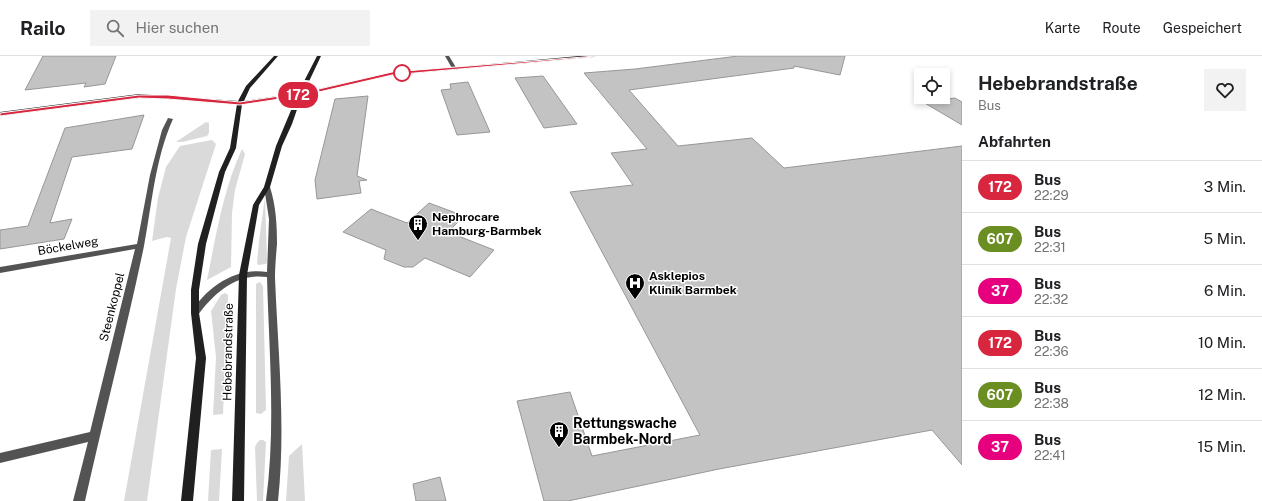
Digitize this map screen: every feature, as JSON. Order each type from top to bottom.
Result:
[{"type":"main road","points":[[187,501],[200,358],[196,313],[196,284],[202,244],[222,172],[236,134],[240,103],[248,87],[276,56]]},
{"type":"main road","name":"Hebebrandstraße","points":[[238,501],[243,275],[256,205],[267,187],[279,146],[300,94],[319,56]]},
{"type":"main road","points":[[0,114],[139,96],[240,103],[300,94],[392,74],[594,56]]},
{"type":"street","points":[[447,56],[455,69]]},
{"type":"street","name":"Steenkoppel","points":[[79,501],[140,246],[153,175],[165,130],[170,119]]},
{"type":"street","points":[[267,187],[272,200],[273,253],[271,275],[276,423],[272,501]]},
{"type":"street","name":"Böckelweg","points":[[0,270],[140,246]]},
{"type":"street","points":[[196,313],[203,302],[215,290],[230,280],[243,275],[259,272],[271,275]]},
{"type":"street","points":[[0,458],[95,436]]},
{"type":"shaded area","points":[[206,122],[209,123],[209,133],[207,136],[176,142]]},
{"type":"shaded area","points":[[212,140],[216,144],[186,237],[176,289],[147,501],[124,501],[171,238],[167,237],[152,241],[158,198],[166,167],[180,146]]},
{"type":"shaded area","points":[[242,149],[245,154],[235,190],[232,213],[231,267],[207,280],[225,197],[235,165]]},
{"type":"shaded area","points":[[265,197],[267,262],[266,264],[258,265],[259,241]]},
{"type":"shaded area","points":[[260,282],[263,286],[266,410],[261,414],[256,413],[256,284]]},
{"type":"shaded area","points":[[225,293],[228,295],[223,414],[213,415],[216,357],[211,311],[221,295]]},
{"type":"shaded area","points":[[260,440],[266,442],[263,501],[257,501],[255,447]]},
{"type":"shaded area","points":[[302,444],[305,501],[286,501],[289,456]]},
{"type":"shaded area","points":[[222,449],[219,501],[208,501],[211,450]]},
{"type":"building","points":[[43,56],[116,56],[105,84],[84,87],[86,83],[25,90]]},
{"type":"building","points":[[738,56],[845,56],[840,75],[794,66],[794,68],[629,90],[678,146],[752,138],[784,168],[962,146],[962,465],[932,430],[719,469],[568,501],[544,501],[517,401],[570,392],[592,456],[700,435],[570,192],[633,185],[611,153],[647,149],[584,73],[635,69]]},
{"type":"building","points":[[543,76],[577,124],[544,128],[515,78]]},
{"type":"building","points":[[468,82],[490,132],[457,135],[441,90],[451,89],[450,84]]},
{"type":"building","points":[[368,96],[357,176],[367,180],[359,181],[361,193],[317,199],[315,180],[335,99]]},
{"type":"building","points":[[955,98],[962,102],[962,125],[926,104],[950,104],[950,99]]},
{"type":"building","points":[[144,115],[132,149],[72,157],[50,223],[72,219],[64,239],[0,249],[0,230],[28,226],[65,128]]},
{"type":"building","name":"Nephrocare Hamburg-Barmbek","points":[[429,203],[464,216],[448,232],[494,250],[470,277],[425,258],[413,267],[404,267],[384,259],[386,250],[343,232],[371,209],[407,223]]},
{"type":"building","points":[[440,477],[446,501],[416,501],[413,484]]},
{"type":"bus line","name":"172","points":[[0,114],[139,96],[240,103],[306,93],[392,74],[594,56]]},
{"type":"place","name":"Nephrocare Hamburg-Barmbek","points":[[418,241]]},
{"type":"place","name":"Asklepios Klinik Barmbek","points":[[635,300]]},
{"type":"place","name":"Rettungswache Barmbek-Nord","points":[[559,448]]}]
